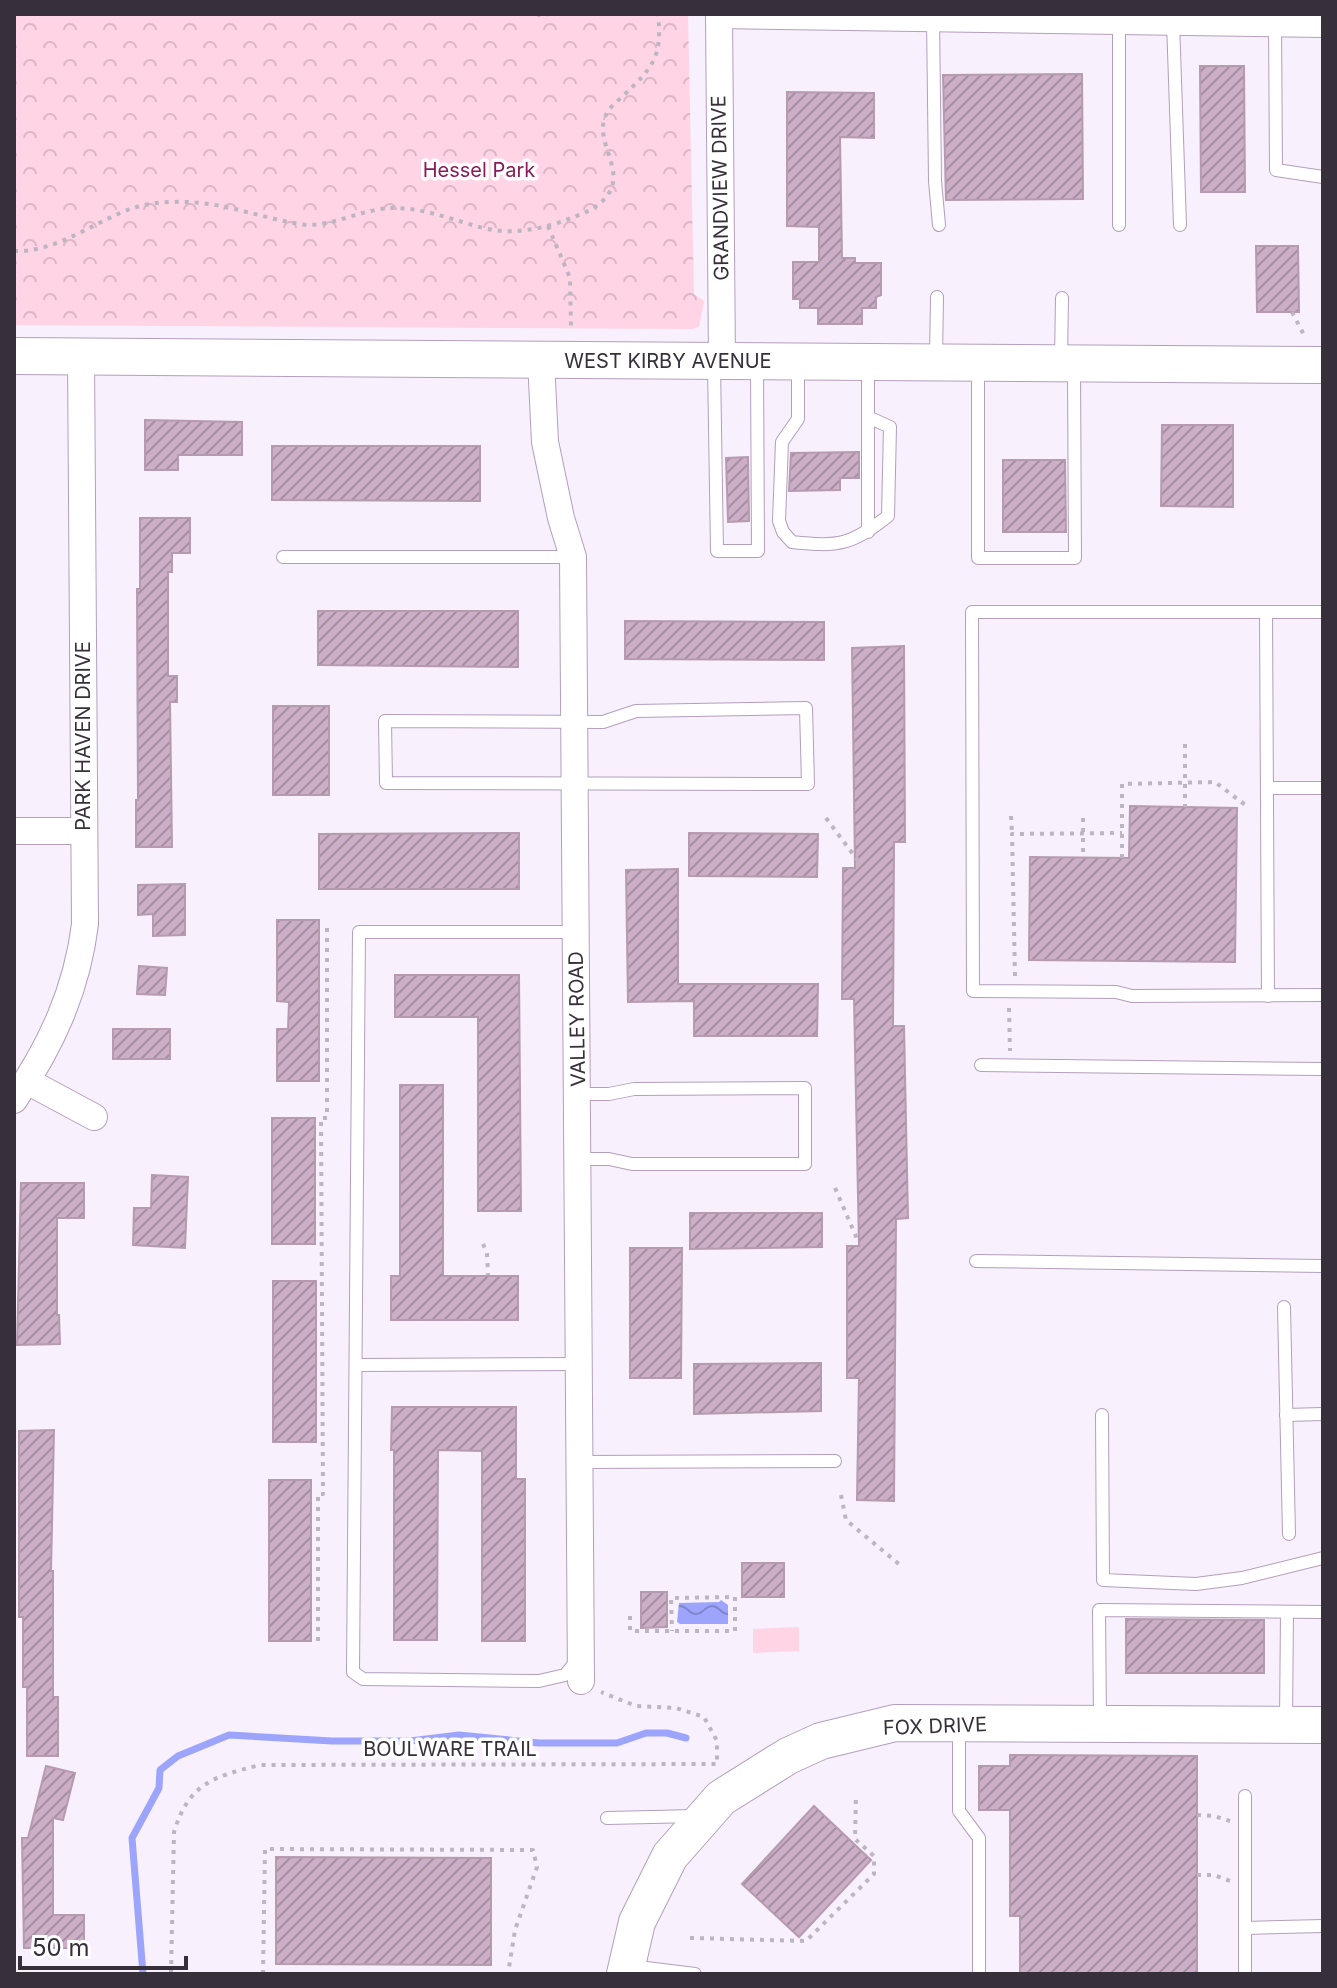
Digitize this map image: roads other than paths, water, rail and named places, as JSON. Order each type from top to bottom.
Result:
[{"type":"main road","name":"WEST KIRBY AVENUE","points":[[14,356],[1323,365]]},
{"type":"main road","name":"FOX DRIVE","points":[[626,1970],[637,1922],[670,1856],[721,1798],[788,1756],[821,1741],[895,1723],[1323,1725]]},
{"type":"street","points":[[719,14],[1323,24]]},
{"type":"street","name":"GRANDVIEW DRIVE","points":[[719,14],[731,362]]},
{"type":"street","name":"PARK HAVEN DRIVE","points":[[20,1091],[58,1026],[73,987],[85,924],[81,357]]},
{"type":"street","name":"VALLEY ROAD","points":[[541,360],[545,442],[561,518],[573,557],[580,1669]]},
{"type":"street","points":[[14,831],[83,831]]},
{"type":"street","points":[[20,1091],[94,1117]]},
{"type":"lane","points":[[938,17],[935,181],[939,225]]},
{"type":"lane","points":[[1155,19],[1180,225]]},
{"type":"lane","points":[[1119,21],[1119,225]]},
{"type":"lane","points":[[1275,23],[1276,170],[1323,177]]},
{"type":"lane","points":[[936,363],[937,297]]},
{"type":"lane","points":[[978,364],[978,558],[1075,558],[1068,364],[1062,298]]},
{"type":"lane","points":[[731,362],[758,551],[717,551],[731,362]]},
{"type":"lane","points":[[798,362],[798,419],[782,442],[779,521],[792,542],[842,544],[868,532],[888,516],[890,427],[868,417]]},
{"type":"lane","points":[[868,363],[868,532]]},
{"type":"lane","points":[[283,557],[573,557]]},
{"type":"lane","points":[[1323,612],[972,612],[973,991],[1116,992],[1132,996],[1323,995]]},
{"type":"lane","points":[[1266,612],[1268,996]]},
{"type":"lane","points":[[806,708],[808,784],[576,784],[386,783],[385,721],[603,722],[636,711],[806,708]]},
{"type":"lane","points":[[1267,788],[1323,788]]},
{"type":"lane","points":[[576,932],[359,932],[353,1672],[363,1679],[539,1681],[580,1669]]},
{"type":"lane","points":[[981,1065],[1323,1069]]},
{"type":"lane","points":[[578,1094],[609,1094],[634,1089],[805,1088],[805,1164],[632,1164],[609,1159],[579,1159]]},
{"type":"lane","points":[[976,1261],[1323,1266]]},
{"type":"lane","points":[[1284,1307],[1289,1534]]},
{"type":"lane","points":[[357,1365],[580,1364]]},
{"type":"lane","points":[[1286,1415],[1323,1414]]},
{"type":"lane","points":[[1102,1415],[1103,1580],[1196,1584],[1242,1578],[1323,1558]]},
{"type":"lane","points":[[580,1462],[835,1461]]},
{"type":"lane","points":[[1100,1724],[1099,1610],[1323,1612]]},
{"type":"lane","points":[[1286,1725],[1287,1612]]},
{"type":"lane","points":[[959,1723],[959,1811],[979,1838],[979,1974]]},
{"type":"lane","points":[[1245,1796],[1245,1974]]},
{"type":"lane","points":[[607,1818],[705,1815]]},
{"type":"lane","points":[[1245,1928],[1323,1926]]},
{"type":"lane","points":[[626,1970],[695,1974]]},
{"type":"water","points":[[721,1600],[728,1605],[728,1624],[677,1622],[679,1603]]},
{"type":"waterway","points":[[143,1974],[132,1838],[159,1788],[160,1770],[178,1756],[229,1735],[332,1741],[410,1741],[459,1735],[539,1743],[617,1743],[646,1733],[667,1733],[686,1738]]},
{"type":"park label","name":"Hessel Park","points":[[479,170]]}]
